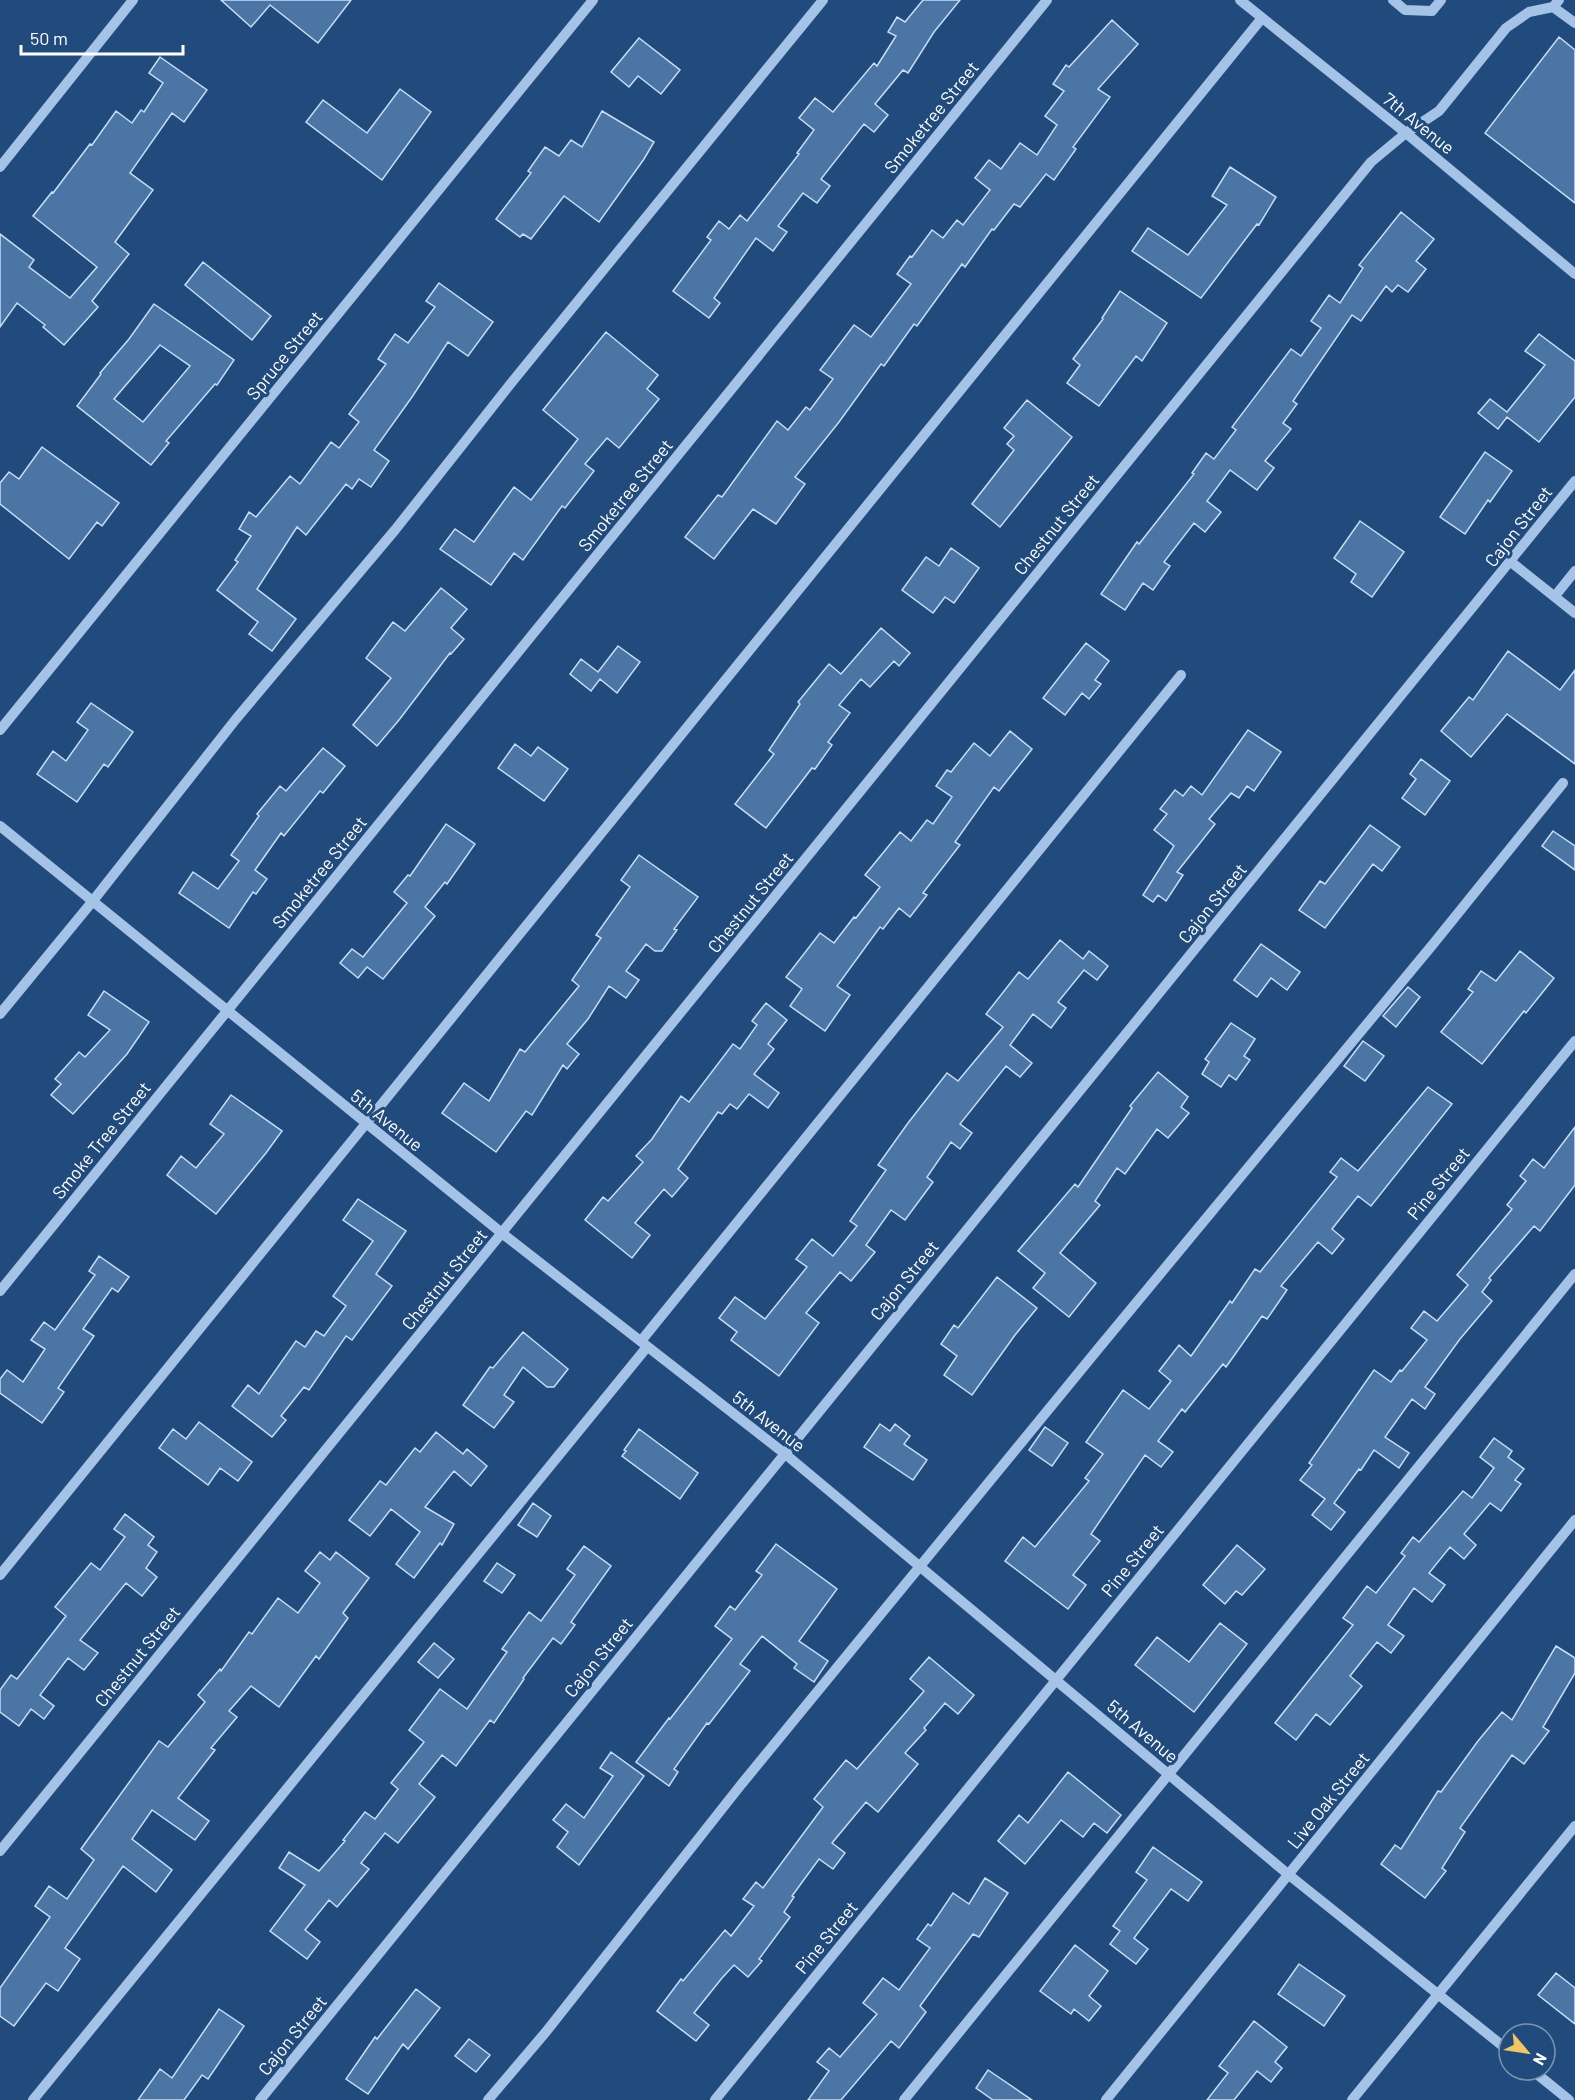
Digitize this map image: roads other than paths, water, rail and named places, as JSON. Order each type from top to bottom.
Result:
[{"type":"street","points":[[0,167],[133,0]]},
{"type":"street","name":"Spruce Street","points":[[0,730],[593,0]]},
{"type":"street","points":[[0,1014],[92,902],[236,719],[395,530],[512,382],[823,0]]},
{"type":"street","name":"Smoketree Street","points":[[228,1010],[1047,0]]},
{"type":"street","name":"7th Avenue","points":[[1240,0],[1406,133],[1575,274]]},
{"type":"street","points":[[1393,0],[1405,10],[1432,11],[1441,0]]},
{"type":"street","name":"Chestnut Street","points":[[0,1851],[1371,162],[1406,133],[1439,111],[1506,28],[1529,12],[1556,4],[1575,23]]},
{"type":"street","points":[[0,1575],[1262,18]]},
{"type":"street","name":"Cajon Street","points":[[260,2100],[1575,481]]},
{"type":"street","points":[[1511,562],[1575,612]]},
{"type":"street","points":[[1555,596],[1575,571]]},
{"type":"street","points":[[33,2100],[1181,675]]},
{"type":"street","points":[[488,2100],[545,2033],[740,1786],[1427,952],[1563,783]]},
{"type":"street","name":"5th Avenue","points":[[0,826],[503,1234],[784,1454],[1289,1875],[1497,2042]]},
{"type":"street","name":"Smoke Tree Street","points":[[0,1291],[228,1010]]},
{"type":"street","name":"Pine Street","points":[[715,2100],[1575,1041]]},
{"type":"street","points":[[904,2100],[1575,1274]]},
{"type":"street","name":"Live Oak Street","points":[[1106,2100],[1575,1520]]},
{"type":"street","points":[[1352,2100],[1575,1826]]},
{"type":"street","points":[[1547,2082],[1569,2100]]}]
